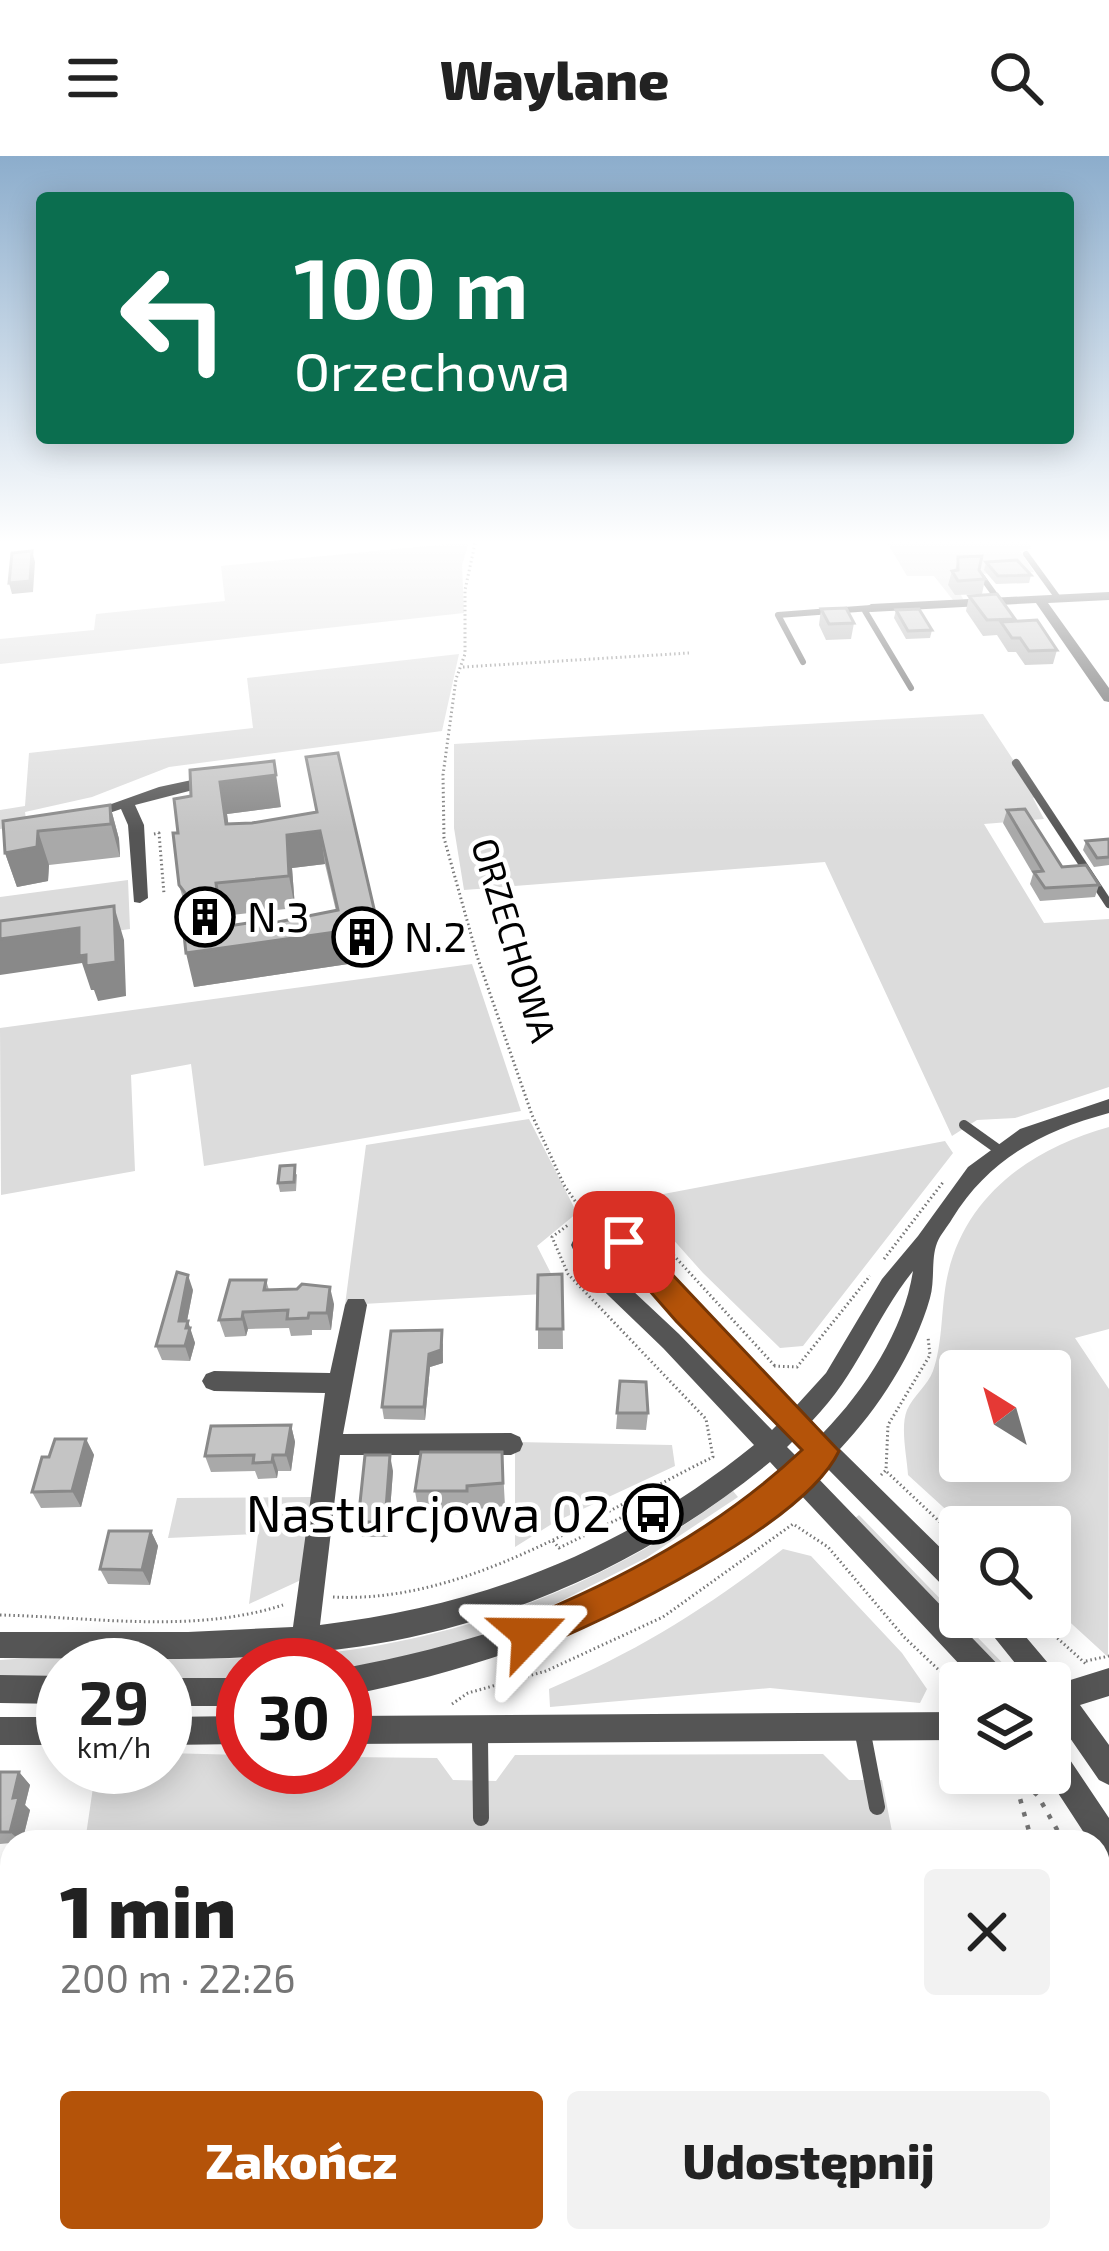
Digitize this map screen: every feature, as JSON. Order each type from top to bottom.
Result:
[{"type":"street","points":[[1066,637],[1109,698]]},
{"type":"street","points":[[69,821],[129,808],[178,787],[239,776]]},
{"type":"street","points":[[129,808],[140,898]]},
{"type":"street","points":[[317,1638],[447,1616],[521,1594],[585,1567],[700,1502],[798,1421],[842,1370],[868,1332],[886,1292],[963,1186],[999,1150],[1035,1130],[1109,1106]]},
{"type":"street","points":[[939,1565],[686,1313],[624,1242],[603,1228],[583,1240],[586,1257],[976,1662]]},
{"type":"street","points":[[372,1676],[487,1651],[613,1599],[710,1542],[800,1475],[873,1392],[913,1322],[923,1283],[925,1243]]},
{"type":"street","points":[[305,1638],[329,1445],[356,1305]]},
{"type":"street","points":[[214,1381],[339,1383]]},
{"type":"street","points":[[329,1445],[512,1444]]},
{"type":"street","points":[[1009,1638],[1030,1662]]},
{"type":"street","points":[[0,1645],[216,1641]]},
{"type":"street","points":[[1071,1682],[1102,1671]]},
{"type":"street","points":[[0,1689],[36,1690]]},
{"type":"street","points":[[1071,1714],[1109,1770]]},
{"type":"street","points":[[372,1730],[939,1726]]},
{"type":"street","points":[[0,1731],[36,1731]]},
{"type":"street","points":[[1071,1787],[1099,1830]]},
{"type":"lane","points":[[789,637],[802,662]]},
{"type":"lane","points":[[880,637],[911,688]]},
{"type":"lane","points":[[1016,763],[1109,904]]},
{"type":"lane","points":[[964,1125],[999,1150]]},
{"type":"lane","points":[[862,1727],[877,1808]]},
{"type":"lane","points":[[480,1729],[481,1818]]},
{"type":"path","name":"ORZECHOWA","points":[[466,637],[441,791],[449,860],[532,1114],[580,1208]]},
{"type":"path","points":[[461,667],[689,653]]},
{"type":"path","points":[[129,808],[141,810],[148,834],[159,833],[164,895]]},
{"type":"path","points":[[644,1224],[775,1366]]},
{"type":"path","points":[[0,1615],[260,1616],[311,1597],[374,1599],[466,1579],[508,1564],[713,1456],[706,1419],[568,1274]]},
{"type":"path","points":[[863,1492],[886,1470],[888,1425],[930,1355],[928,1334]]},
{"type":"path","points":[[886,1470],[939,1521]]},
{"type":"path","points":[[552,1539],[559,1548],[658,1499]]},
{"type":"path","points":[[811,1534],[836,1514]]},
{"type":"path","points":[[447,1729],[450,1706],[457,1699],[547,1671],[663,1617],[793,1524],[811,1534],[878,1600],[915,1650],[939,1671]]},
{"type":"path","points":[[1054,1638],[1102,1671]]},
{"type":"path","points":[[1019,1794],[1029,1830]]},
{"type":"path","points":[[1036,1794],[1057,1830]]},
{"type":"shaded area","points":[[23,637],[248,637],[0,664],[0,639]]},
{"type":"shaded area","points":[[459,654],[442,731],[169,767],[92,797],[25,812],[27,826],[0,829],[0,810],[25,806],[29,753],[253,728],[247,678]]},
{"type":"shaded area","points":[[983,714],[1037,796],[1033,798],[1044,819],[984,824],[1044,923],[1109,919],[1109,1087],[1015,1118],[977,1120],[952,1136],[825,862],[464,890],[454,828],[454,744]]},
{"type":"shaded area","points":[[128,880],[130,929],[0,947],[0,897]]},
{"type":"shaded area","points":[[472,964],[521,1111],[204,1166],[191,1064],[131,1075],[135,1171],[1,1195],[0,1028]]},
{"type":"shaded area","points":[[529,1119],[577,1213],[537,1246],[561,1293],[345,1305],[366,1145]]},
{"type":"shaded area","points":[[1109,1127],[1109,1329],[1075,1338],[1109,1389],[1108,1657],[1071,1623],[1071,1506],[942,1506],[908,1475],[905,1417],[933,1371],[956,1249],[985,1200],[1028,1162]]},
{"type":"shaded area","points":[[945,1141],[953,1153],[803,1346],[780,1348],[703,1273],[637,1199]]},
{"type":"shaded area","points":[[515,1442],[672,1445],[675,1466],[555,1522],[515,1547]]},
{"type":"shaded area","points":[[733,1491],[738,1497],[646,1558],[482,1641],[372,1665],[372,1646],[516,1608],[629,1558]]},
{"type":"shaded area","points":[[311,1497],[301,1580],[249,1604],[258,1534],[168,1538],[177,1498]]},
{"type":"shaded area","points":[[859,1515],[939,1597],[939,1607],[854,1519]]},
{"type":"shaded area","points":[[783,1549],[811,1556],[902,1653],[927,1689],[920,1703],[770,1688],[550,1707],[549,1689],[671,1627]]},
{"type":"shaded area","points":[[969,1638],[978,1638],[1002,1662],[992,1662]]},
{"type":"shaded area","points":[[36,1658],[36,1679],[0,1678],[0,1660]]},
{"type":"shaded area","points":[[192,1658],[216,1658],[216,1680],[192,1680]]},
{"type":"shaded area","points":[[192,1754],[216,1754],[216,1794],[372,1794],[372,1757],[437,1758],[453,1780],[496,1781],[515,1755],[823,1754],[849,1780],[882,1780],[892,1830],[87,1830],[92,1794],[192,1794]]},
{"type":"building","points":[[1048,637],[1057,650],[1029,651],[1020,638],[1012,638]]},
{"type":"building","points":[[338,753],[378,926],[186,953],[184,935],[190,934],[186,894],[179,885],[173,833],[178,833],[174,799],[191,796],[190,770],[274,761],[276,775],[220,782],[226,824],[252,823],[317,812],[306,757]],"holes":[[[320,831],[338,910],[268,924],[267,920],[222,927],[216,883],[289,876],[287,835]]]},
{"type":"building","points":[[110,805],[111,824],[38,831],[37,847],[5,853],[3,821]]},
{"type":"building","points":[[1025,809],[1062,867],[1086,865],[1099,885],[1045,888],[1034,872],[1043,871],[1007,810]]},
{"type":"building","points":[[1109,839],[1109,857],[1097,858],[1086,841]]},
{"type":"building","points":[[114,906],[116,962],[86,966],[86,955],[79,956],[79,928],[0,939],[0,921]]},
{"type":"building","points":[[295,1165],[294,1182],[278,1183],[280,1166]]},
{"type":"building","points":[[177,1272],[188,1275],[179,1321],[188,1321],[186,1328],[190,1328],[185,1346],[156,1346]]},
{"type":"building","points":[[562,1274],[563,1329],[537,1329],[538,1275]]},
{"type":"building","points":[[230,1280],[266,1280],[264,1290],[297,1289],[302,1284],[330,1287],[327,1313],[287,1319],[288,1310],[243,1312],[242,1319],[219,1320]]},
{"type":"building","points":[[442,1330],[441,1350],[429,1354],[424,1407],[382,1407],[391,1331]]},
{"type":"building","points":[[620,1381],[646,1382],[648,1413],[617,1413]]},
{"type":"building","points":[[291,1425],[286,1455],[273,1455],[272,1462],[253,1463],[254,1455],[205,1456],[211,1426]]},
{"type":"building","points":[[55,1439],[86,1439],[72,1491],[32,1492],[42,1457],[49,1457]]},
{"type":"building","points":[[421,1452],[502,1452],[503,1483],[467,1486],[467,1491],[415,1491]]},
{"type":"building","points":[[365,1455],[390,1455],[385,1522],[358,1522]]},
{"type":"building","points":[[109,1531],[151,1531],[142,1570],[100,1569]]},
{"type":"building","points":[[0,1772],[19,1772],[13,1798],[19,1797],[11,1830],[0,1830]]},
{"type":"place","name":"N.3","points":[[205,917]]},
{"type":"place","name":"N.2","points":[[362,937]]},
{"type":"place","name":"Nasturcjowa 02","points":[[653,1514]]},
{"type":"route","points":[[529,1634],[613,1599],[710,1542],[777,1495],[824,1451],[686,1313],[624,1242]]}]
